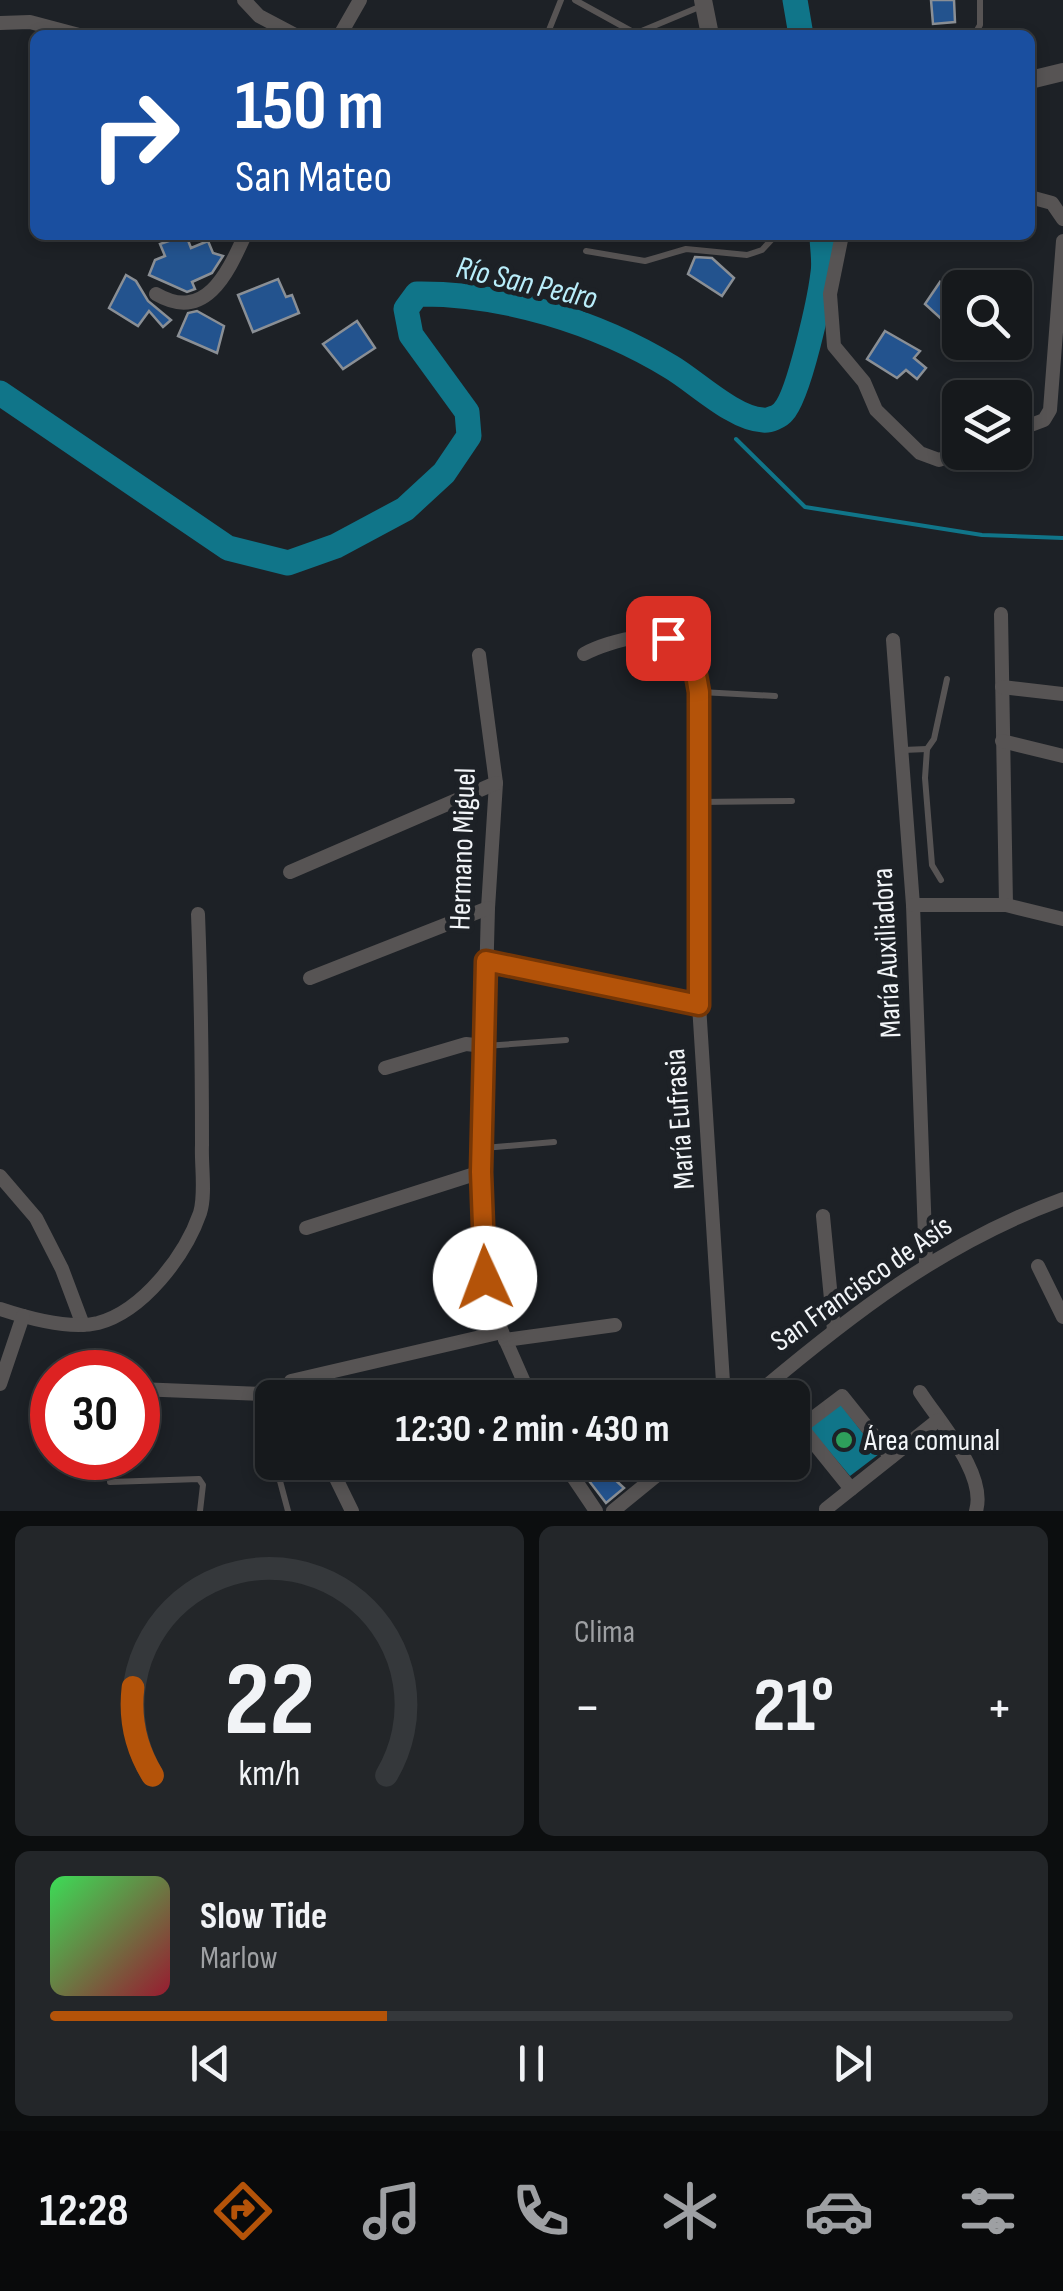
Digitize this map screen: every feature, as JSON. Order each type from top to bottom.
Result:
[{"type":"street","points":[[244,0],[259,16],[286,30]]},
{"type":"street","points":[[343,30],[360,0]]},
{"type":"street","points":[[704,2],[709,30]]},
{"type":"street","points":[[0,22],[30,22],[60,30]]},
{"type":"street","points":[[1035,79],[1063,72]]},
{"type":"street","points":[[1035,198],[1052,203],[1063,219]]},
{"type":"street","points":[[156,294],[171,303],[185,303],[218,289],[242,240]]},
{"type":"street","points":[[841,240],[830,294],[834,346],[864,382],[876,410],[920,453],[942,459]]},
{"type":"street","points":[[1032,425],[1044,420],[1050,410],[1063,241]]},
{"type":"street","points":[[1001,614],[1006,905]]},
{"type":"street","name":"María Eufrasia","points":[[584,654],[622,640],[668,638],[682,643],[692,653],[699,692],[699,1005],[723,1380]]},
{"type":"street","name":"María Auxiliadora","points":[[893,640],[913,905],[926,1264]]},
{"type":"street","name":"Hermano Miguel","points":[[479,654],[496,783],[488,908],[481,1172],[485,1278],[503,1336],[524,1380]]},
{"type":"street","points":[[1002,686],[1063,694]]},
{"type":"street","points":[[1002,741],[1063,756]]},
{"type":"street","points":[[290,872],[496,783]]},
{"type":"street","points":[[913,905],[1006,905],[1063,919]]},
{"type":"street","points":[[310,978],[488,908]]},
{"type":"street","points":[[0,1308],[23,1316],[83,1325],[100,1323],[130,1308],[179,1252],[201,1211],[198,914]]},
{"type":"street","points":[[486,961],[699,1005]]},
{"type":"street","points":[[385,1068],[466,1044],[484,1046]]},
{"type":"street","points":[[306,1228],[481,1172]]},
{"type":"street","points":[[0,1176],[36,1218],[62,1269],[83,1325]]},
{"type":"street","name":"San Francisco de Asís","points":[[774,1380],[834,1330],[926,1264],[982,1231],[1063,1198]]},
{"type":"street","points":[[823,1216],[834,1330]]},
{"type":"street","points":[[1038,1266],[1056,1287],[1063,1317]]},
{"type":"street","points":[[0,1384],[23,1316]]},
{"type":"street","points":[[296,1380],[503,1336],[614,1325]]},
{"type":"street","points":[[160,1390],[255,1394]]},
{"type":"street","points":[[920,1392],[977,1480],[980,1498],[976,1511]]},
{"type":"street","points":[[851,1489],[801,1427],[842,1396],[891,1457]]},
{"type":"street","points":[[826,1509],[938,1420]]},
{"type":"street","points":[[337,1480],[352,1511]]},
{"type":"street","points":[[575,1480],[596,1511]]},
{"type":"street","points":[[613,1511],[651,1480]]},
{"type":"lane","points":[[549,30],[562,0]]},
{"type":"lane","points":[[575,0],[628,30]]},
{"type":"lane","points":[[977,30],[980,0]]},
{"type":"lane","points":[[640,30],[704,2]]},
{"type":"lane","points":[[586,252],[645,261],[686,249],[748,255],[762,250],[771,240]]},
{"type":"lane","points":[[941,880],[932,865],[925,778],[927,749],[934,739],[947,679]]},
{"type":"lane","points":[[699,692],[775,696]]},
{"type":"lane","points":[[901,750],[927,749]]},
{"type":"lane","points":[[698,802],[792,801]]},
{"type":"lane","points":[[484,1046],[566,1040]]},
{"type":"lane","points":[[482,1148],[554,1142]]},
{"type":"lane","points":[[110,1482],[199,1479],[203,1485],[200,1511]]},
{"type":"lane","points":[[280,1481],[288,1511]]},
{"type":"water","name":"Área comunal","points":[[838,1401],[879,1454],[850,1476],[810,1429],[810,1423]]},
{"type":"building","points":[[931,0],[954,0],[955,22],[933,24]]},
{"type":"building","points":[[188,240],[191,248],[208,241],[213,253],[223,256],[212,273],[192,282],[195,289],[187,292],[149,275],[155,260],[165,256],[160,244]]},
{"type":"building","points":[[695,257],[712,258],[734,278],[722,296],[688,274]]},
{"type":"building","points":[[126,275],[171,320],[163,327],[149,311],[138,326],[109,308]]},
{"type":"building","points":[[278,279],[286,297],[292,295],[299,313],[253,332],[238,295]]},
{"type":"building","points":[[940,282],[942,320],[925,304]]},
{"type":"building","points":[[197,311],[224,326],[217,353],[178,336],[188,313]]},
{"type":"building","points":[[357,321],[375,348],[343,369],[323,344]]},
{"type":"building","points":[[885,331],[920,351],[914,358],[926,368],[917,379],[906,370],[897,378],[867,359]]},
{"type":"building","points":[[588,1480],[615,1480],[624,1488],[606,1503]]},
{"type":"waterway","name":"Río San Pedro","points":[[795,0],[800,30]]},
{"type":"waterway","name":"Río San Pedro","points":[[0,393],[228,548],[288,563],[336,546],[405,509],[444,473],[469,436],[467,412],[411,335],[406,309],[417,294],[516,305],[581,324],[671,367],[740,413],[768,420],[782,414],[802,368],[823,273],[822,240]]},
{"type":"waterway","points":[[736,439],[805,507],[982,535],[1063,538]]},
{"type":"place","name":"Área comunal","points":[[844,1440]]},
{"type":"route","points":[[485,1278],[481,1172],[486,961],[699,1005],[699,692],[692,653],[682,643],[668,638]]}]
